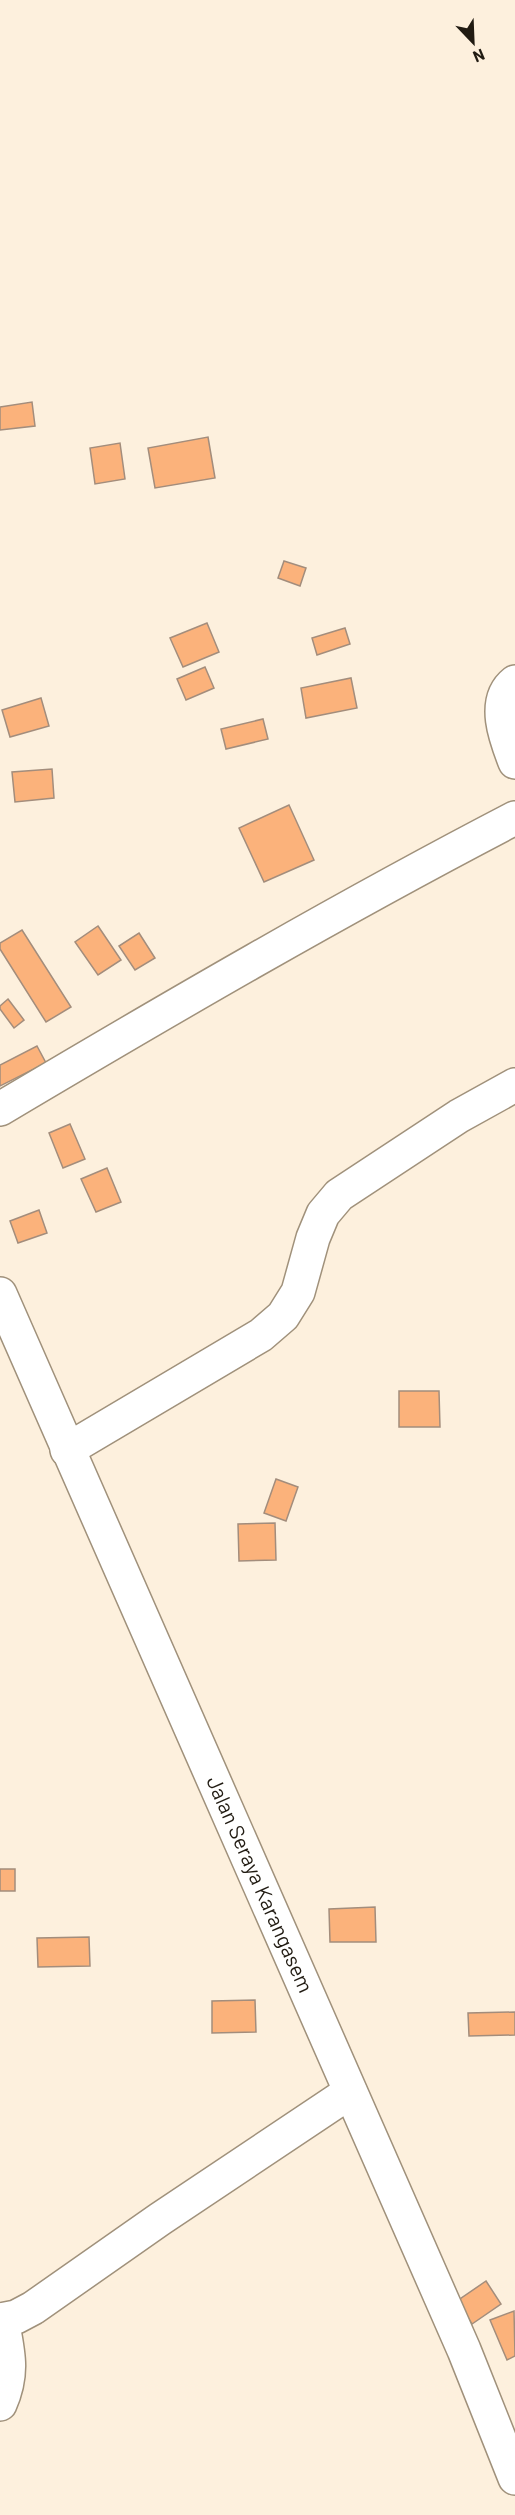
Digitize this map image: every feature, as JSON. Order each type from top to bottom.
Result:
[{"type":"street","points":[[515,682],[506,692],[502,710],[506,740],[515,762]]},
{"type":"street","points":[[0,1109],[218,980],[413,871],[515,818]]},
{"type":"street","points":[[68,1450],[261,1335],[283,1316],[298,1292],[313,1238],[323,1214],[339,1195],[459,1116],[515,1085]]},
{"type":"street","name":"Jalan Seraya Karangasem","points":[[0,1294],[464,2350],[515,2478]]},
{"type":"street","points":[[0,2404],[5,2392],[10,2364],[1,2320],[16,2317],[33,2308],[160,2219],[350,2092]]},
{"type":"building","points":[[32,402],[35,426],[0,430],[0,407]]},
{"type":"building","points":[[208,437],[215,478],[155,488],[148,448]]},
{"type":"building","points":[[120,443],[125,479],[95,484],[90,448]]},
{"type":"building","points":[[284,561],[306,568],[300,586],[278,578]]},
{"type":"building","points":[[207,623],[219,652],[183,667],[170,638]]},
{"type":"building","points":[[345,628],[350,644],[317,655],[312,638]]},
{"type":"building","points":[[205,667],[214,688],[186,700],[177,679]]},
{"type":"building","points":[[351,678],[357,708],[306,718],[301,688]]},
{"type":"building","points":[[41,698],[49,726],[10,737],[2,710]]},
{"type":"building","points":[[263,719],[268,739],[226,749],[221,729]]},
{"type":"building","points":[[52,769],[54,798],[15,802],[12,772]]},
{"type":"building","points":[[289,805],[314,860],[264,882],[239,828]]},
{"type":"building","points":[[98,926],[121,960],[98,975],[75,942]]},
{"type":"building","points":[[22,930],[71,1007],[46,1022],[0,949],[0,943]]},
{"type":"building","points":[[139,933],[155,958],[135,970],[119,946]]},
{"type":"building","points":[[8,999],[24,1020],[14,1028],[0,1009],[0,1006]]},
{"type":"building","points":[[37,1046],[46,1063],[0,1086],[0,1065]]},
{"type":"building","points":[[70,1124],[85,1159],[63,1168],[49,1133]]},
{"type":"building","points":[[107,1168],[121,1202],[96,1212],[81,1179]]},
{"type":"building","points":[[39,1210],[47,1233],[18,1243],[10,1221]]},
{"type":"building","points":[[399,1391],[439,1391],[440,1427],[399,1427]]},
{"type":"building","points":[[276,1479],[298,1487],[286,1521],[264,1513]]},
{"type":"building","points":[[275,1523],[276,1560],[239,1561],[238,1524]]},
{"type":"building","points":[[0,1869],[15,1869],[15,1891],[0,1891]]},
{"type":"building","points":[[375,1907],[376,1942],[330,1942],[329,1909]]},
{"type":"building","points":[[89,1937],[90,1966],[38,1967],[37,1938]]},
{"type":"building","points":[[255,2000],[256,2032],[212,2033],[212,2001]]},
{"type":"building","points":[[515,2012],[515,2035],[469,2036],[468,2013]]},
{"type":"building","points":[[486,2281],[501,2304],[472,2324],[457,2301]]},
{"type":"building","points":[[514,2311],[515,2356],[507,2360],[490,2320]]}]
